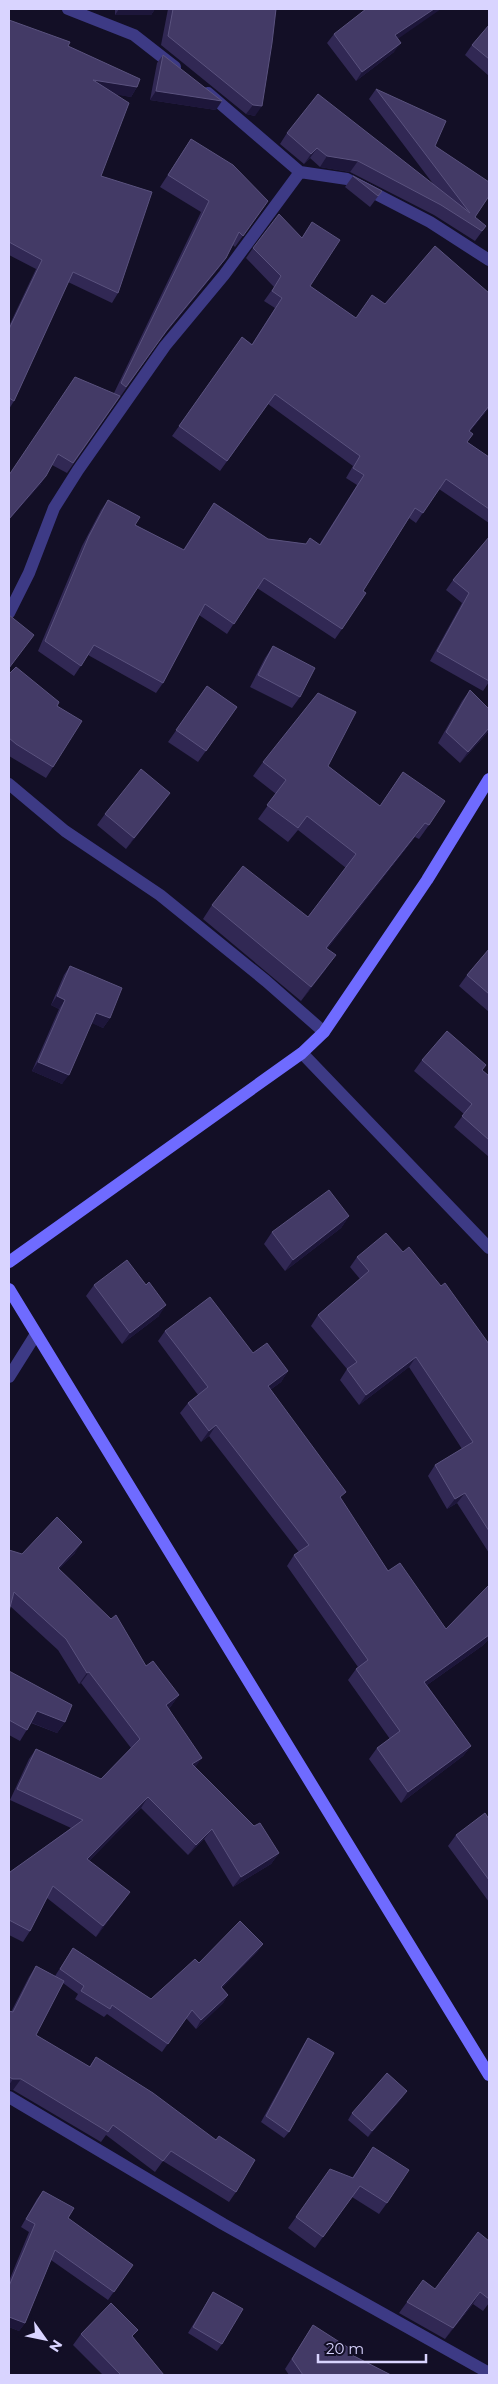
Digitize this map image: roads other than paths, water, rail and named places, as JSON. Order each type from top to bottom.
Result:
[{"type":"street","points":[[68,9],[134,35],[185,74]]},
{"type":"street","points":[[200,86],[300,172],[348,180],[430,222],[489,260]]},
{"type":"street","points":[[9,612],[29,573],[54,508],[78,470],[165,346],[224,276],[300,172]]},
{"type":"street","points":[[9,1262],[302,1053],[324,1032],[427,880],[489,779]]},
{"type":"street","points":[[9,784],[65,831],[160,895],[266,981],[324,1032]]},
{"type":"street","points":[[302,1053],[489,1248]]},
{"type":"street","points":[[9,1289],[489,2075]]},
{"type":"street","points":[[9,1376],[36,1334]]},
{"type":"street","points":[[9,2097],[224,2224],[489,2373]]}]
